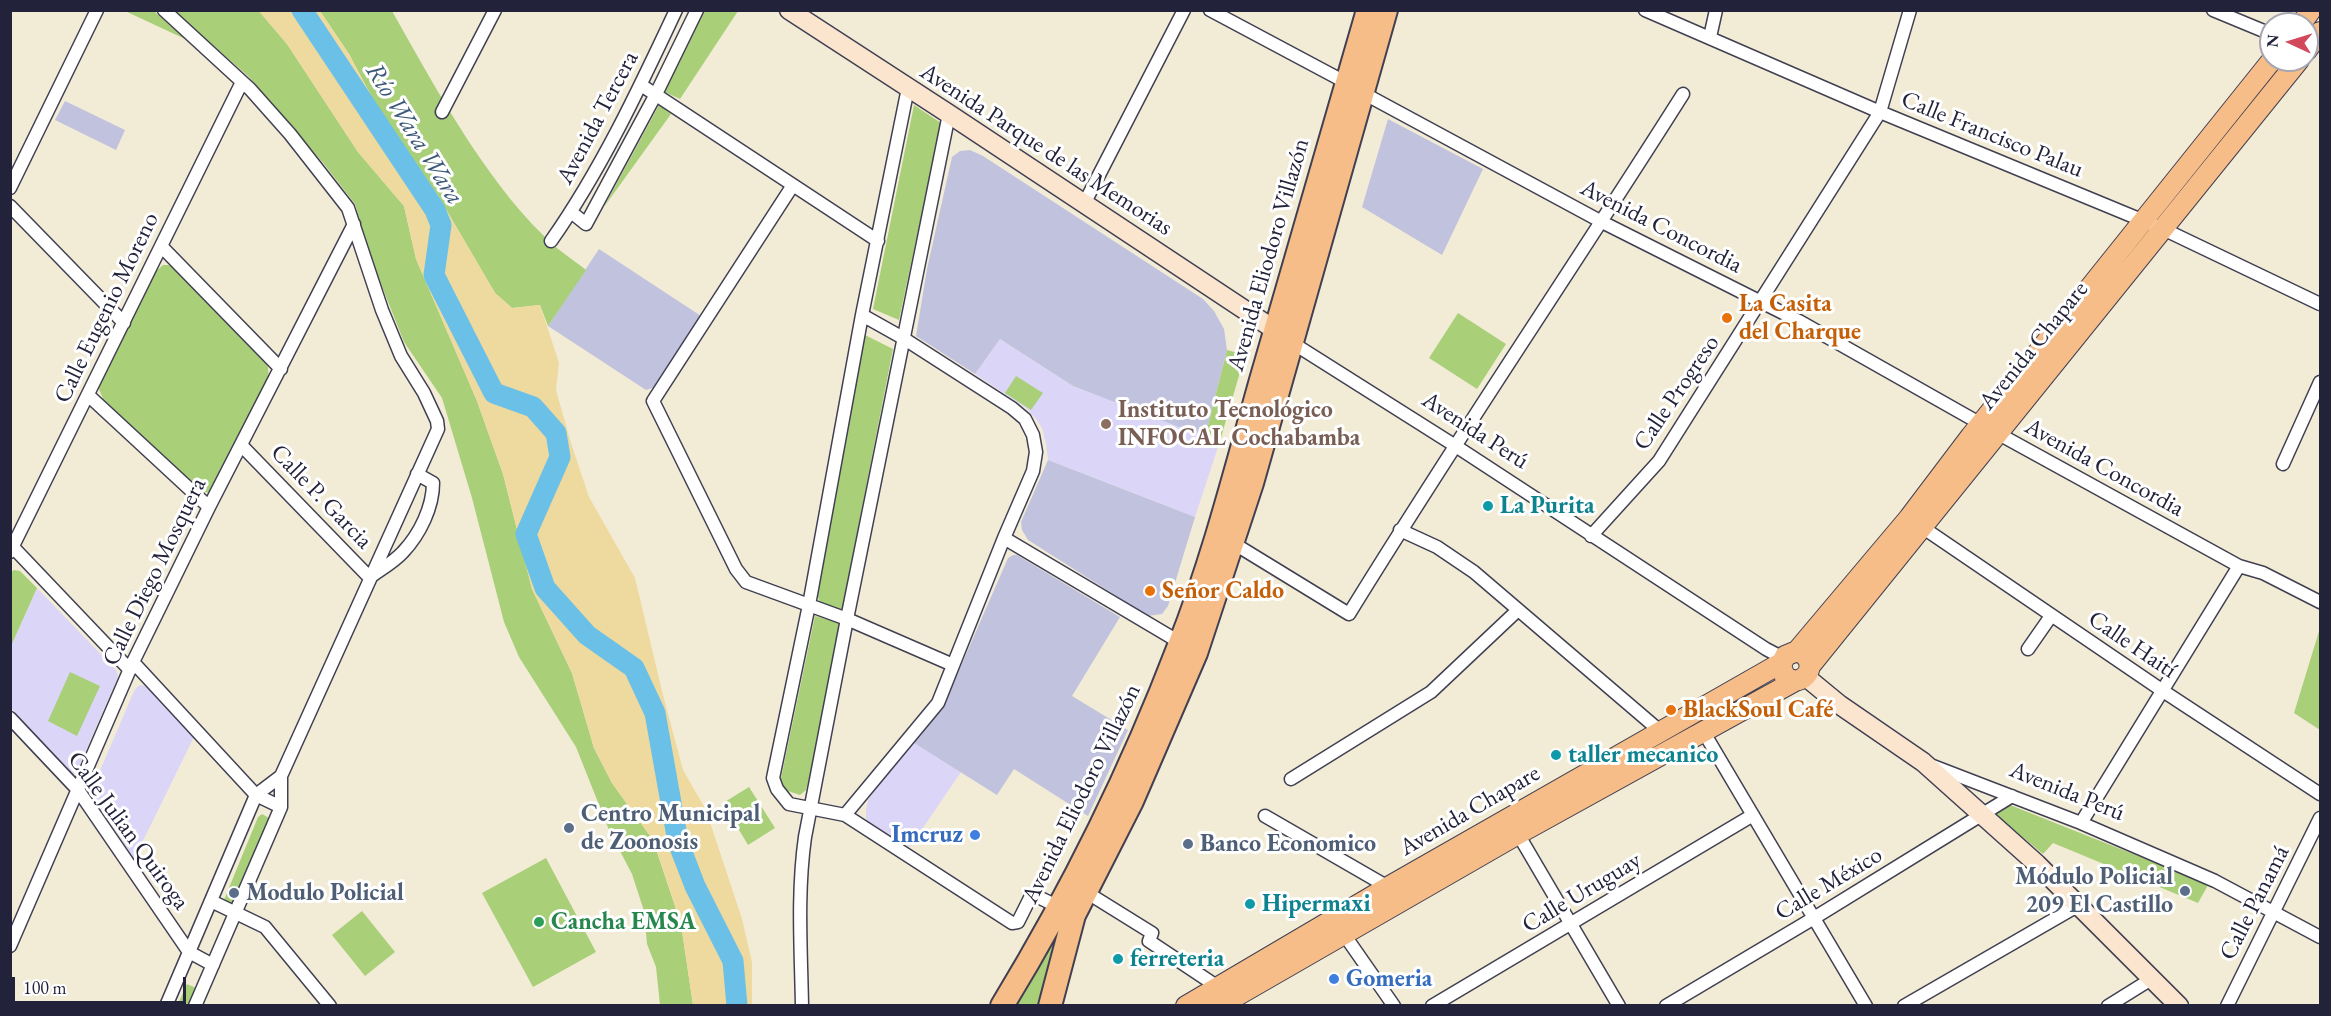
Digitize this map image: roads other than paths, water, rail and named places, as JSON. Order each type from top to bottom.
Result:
[{"type":"highway","name":"Avenida Eliodoro Villazón","points":[[1355,88],[1368,10]]},
{"type":"highway","name":"Avenida Eliodoro Villazón","points":[[1002,1005],[1059,907],[1126,776],[1181,643],[1283,336],[1355,88],[1386,10]]},
{"type":"highway","name":"Avenida Eliodoro Villazón","points":[[1050,1005],[1074,915],[1132,801],[1196,653],[1233,543],[1283,336]]},
{"type":"main road","name":"Avenida Chapare","points":[[1338,927],[1388,888],[1660,731],[1795,666],[1909,518],[1989,428],[2153,224],[2263,72]]},
{"type":"main road","name":"Avenida Chapare","points":[[2153,224],[2288,72]]},
{"type":"main road","name":"Avenida Chapare","points":[[1191,1004],[1218,996],[1338,927],[1518,834],[1703,731],[1795,666],[1922,527],[1989,428]]},
{"type":"street","points":[[10,188],[97,10]]},
{"type":"street","points":[[164,10],[242,82],[317,167],[348,208],[382,310],[401,356],[424,393],[437,421],[438,429],[302,734],[281,776],[256,795],[166,1005]]},
{"type":"street","points":[[442,112],[495,10]]},
{"type":"street","name":"Avenida Tercera","points":[[551,242],[572,212],[641,85],[676,10]]},
{"type":"street","name":"Avenida Tercera","points":[[572,212],[586,224],[656,94],[697,10]]},
{"type":"street","name":"Avenida Parque de las Memorias","points":[[789,10],[1283,336]]},
{"type":"street","points":[[1084,204],[1184,10]]},
{"type":"street","name":"Avenida Concordia","points":[[1210,10],[1602,222],[1762,301],[2239,566],[2263,573],[2320,603]]},
{"type":"street","name":"Calle Francisco Palau","points":[[1645,10],[1880,112],[2153,224],[2320,304]]},
{"type":"street","points":[[1710,37],[1716,10]]},
{"type":"street","name":"Calle Progreso","points":[[1591,536],[1659,461],[1880,112],[1910,10]]},
{"type":"street","points":[[2213,10],[2259,29]]},
{"type":"street","name":"Calle Eugenio Moreno","points":[[11,548],[242,82]]},
{"type":"street","points":[[641,85],[878,241]]},
{"type":"street","points":[[908,88],[862,315],[809,605],[773,778],[777,789],[789,804],[845,816],[1012,923],[1018,922],[1031,896],[1034,895],[1059,907]]},
{"type":"street","points":[[1233,543],[1349,614],[1454,445],[1602,222],[1683,94]]},
{"type":"street","points":[[802,1005],[800,872],[846,619],[949,114]]},
{"type":"street","points":[[793,185],[653,400],[736,569],[746,582],[846,619],[953,665]]},
{"type":"street","points":[[10,206],[124,323]]},
{"type":"street","name":"Calle Diego Mosquera","points":[[10,946],[131,667],[209,507],[354,224]]},
{"type":"street","points":[[161,246],[281,369]]},
{"type":"street","points":[[845,816],[938,703],[1033,471],[1036,452],[1034,435],[1025,419],[1012,408],[903,338],[862,315]]},
{"type":"street","name":"Avenida Perú","points":[[1283,336],[1795,666],[1840,705],[1923,762],[2081,823],[2215,881],[2320,936]]},
{"type":"street","points":[[2283,464],[2320,382]]},
{"type":"street","points":[[88,395],[209,507]]},
{"type":"street","name":"Calle P. Garcia","points":[[242,446],[370,578]]},
{"type":"street","points":[[370,578],[404,551],[418,531],[433,498],[433,483],[417,474]]},
{"type":"street","name":"Calle Haití","points":[[1922,527],[2163,691],[2320,794]]},
{"type":"street","points":[[1400,530],[1437,546],[1474,572],[1660,731]]},
{"type":"street","points":[[1004,538],[1181,643]]},
{"type":"street","points":[[11,548],[256,795],[281,807]]},
{"type":"street","points":[[2081,823],[2239,566]]},
{"type":"street","points":[[1291,779],[1431,692],[1518,610]]},
{"type":"street","points":[[2028,649],[2051,615]]},
{"type":"street","name":"Calle Julian Quiroga","points":[[10,718],[78,790],[189,952],[213,965]]},
{"type":"street","points":[[1703,731],[1866,1005]]},
{"type":"street","points":[[1923,762],[2037,864],[2179,1005]]},
{"type":"street","points":[[195,1005],[281,807],[281,776]]},
{"type":"street","name":"Calle México","points":[[1666,1005],[1814,918],[2012,796]]},
{"type":"street","name":"Calle Uruguay","points":[[1432,1005],[1753,815]]},
{"type":"street","points":[[1265,816],[1388,888]]},
{"type":"street","name":"Calle Panamá","points":[[2227,1005],[2320,818]]},
{"type":"street","points":[[1518,834],[1619,1005]]},
{"type":"street","points":[[1086,892],[1152,933],[1149,941],[1218,996]]},
{"type":"street","points":[[212,901],[265,927],[330,1005]]},
{"type":"street","points":[[1904,1005],[2079,905]]},
{"type":"street","points":[[1338,927],[1394,1005]]},
{"type":"street","points":[[2108,1005],[2153,978]]},
{"type":"waterway","name":"Río Wara Wara","points":[[302,10],[435,210],[441,225],[434,275],[494,393],[533,407],[556,433],[560,457],[526,534],[545,588],[587,635],[634,668],[655,713],[678,842],[695,886],[733,961],[737,1006]]},
{"type":"place","name":"La Casita del Charque","points":[[1727,318]]},
{"type":"place","name":"Instituto Tecnológico INFOCAL Cochabamba","points":[[1106,424]]},
{"type":"place","name":"La Purita","points":[[1488,506]]},
{"type":"place","name":"Señor Caldo","points":[[1150,591]]},
{"type":"place","name":"BlackSoul Café","points":[[1671,710]]},
{"type":"place","name":"taller mecanico","points":[[1556,755]]},
{"type":"place","name":"Centro Municipal de Zoonosis","points":[[569,828]]},
{"type":"place","name":"Imcruz","points":[[975,835]]},
{"type":"place","name":"Banco Economico","points":[[1188,844]]},
{"type":"place","name":"Módulo Policial 209 El Castillo","points":[[2185,891]]},
{"type":"place","name":"Modulo Policial","points":[[234,893]]},
{"type":"place","name":"Hipermaxi","points":[[1250,904]]},
{"type":"place","name":"Cancha EMSA","points":[[539,922]]},
{"type":"place","name":"ferreteria","points":[[1118,959]]},
{"type":"place","name":"Gomeria","points":[[1334,979]]}]
